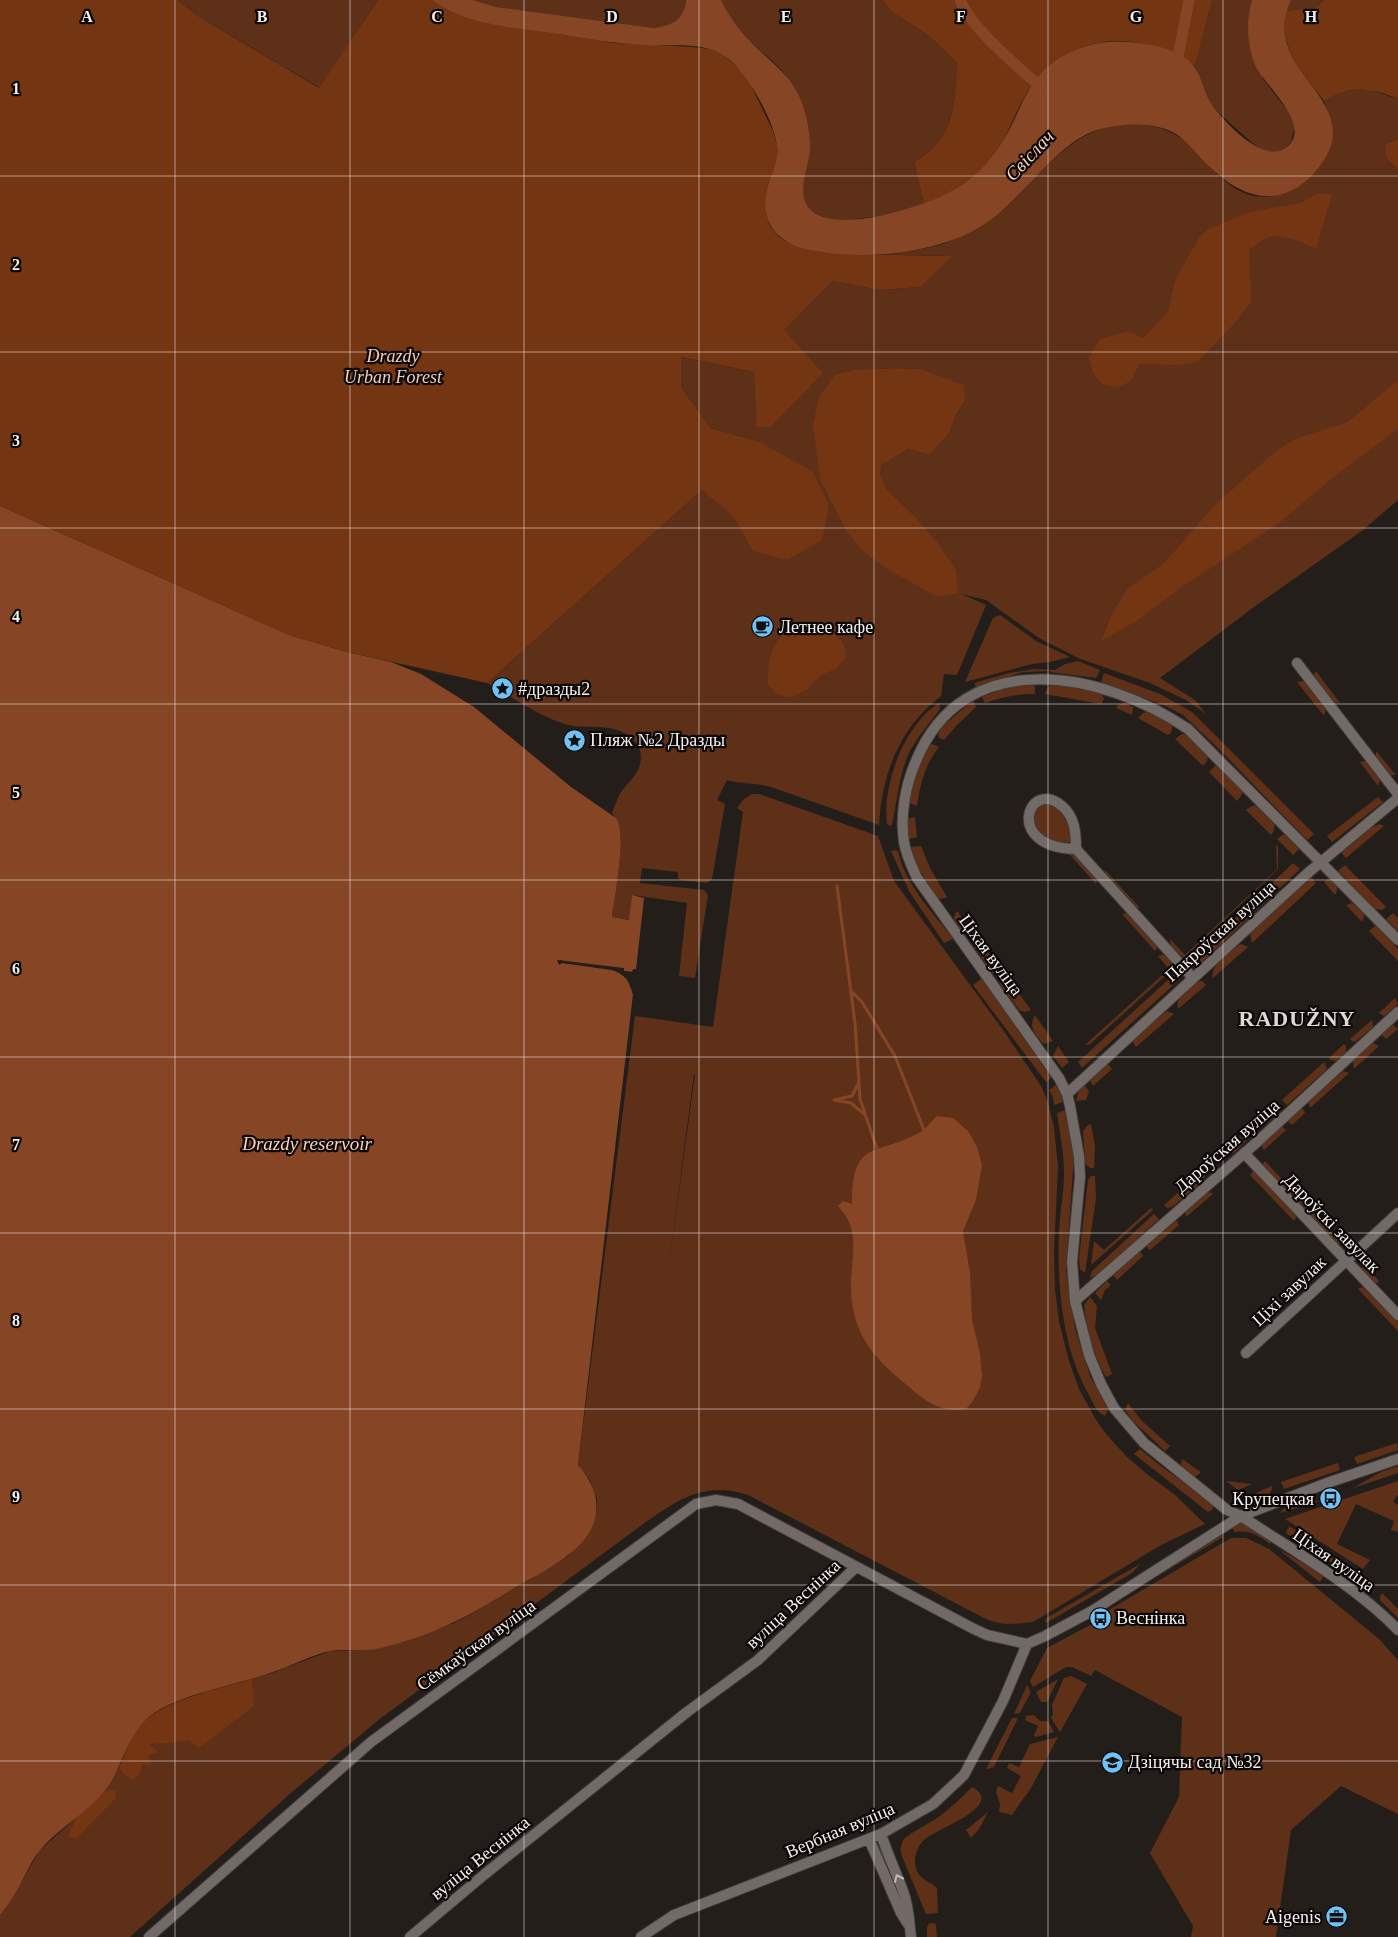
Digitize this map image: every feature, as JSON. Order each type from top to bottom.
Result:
[{"type":"street","points":[[1297,663],[1398,794]]},
{"type":"street","name":"Ціхая вуліца","points":[[1398,940],[1188,729],[1172,718],[1126,697],[1081,684],[1024,679],[1010,681],[975,693],[952,710],[928,737],[910,774],[904,805],[904,845],[916,878],[1054,1070],[1067,1094],[1076,1135],[1080,1173],[1072,1262],[1075,1301],[1089,1355],[1101,1384],[1114,1408],[1144,1443],[1159,1457],[1227,1510],[1241,1516],[1330,1575],[1370,1604],[1398,1630]]},
{"type":"street","name":"Пакроўская вуліца","points":[[1067,1094],[1321,862],[1398,798]]},
{"type":"street","points":[[1076,849],[1063,849],[1050,845],[1036,836],[1030,828],[1028,818],[1031,807],[1035,803],[1048,799],[1055,801],[1066,809],[1075,828],[1076,849],[1193,978]]},
{"type":"street","name":"Дароўская вуліца","points":[[1075,1301],[1244,1153],[1398,1012]]},
{"type":"street","name":"Дароўскі завулак","points":[[1244,1153],[1398,1315]]},
{"type":"street","name":"Ціхі завулак","points":[[1246,1353],[1398,1213]]},
{"type":"street","points":[[1027,1644],[1051,1634],[1092,1611],[1241,1516],[1327,1483],[1398,1459]]},
{"type":"street","name":"Сёмкаўская вуліца","points":[[150,1937],[371,1742],[696,1504],[716,1500],[738,1504],[856,1567]]},
{"type":"street","name":"вуліца Веснінка","points":[[410,1937],[484,1874],[726,1682],[758,1660],[856,1567],[987,1635],[1027,1644]]},
{"type":"street","name":"Вербная вуліца","points":[[642,1937],[674,1916],[881,1834],[933,1804],[964,1775],[1003,1701],[1027,1644]]},
{"type":"street","points":[[881,1834],[888,1858],[903,1891],[909,1910],[909,1925],[912,1937]]},
{"type":"street","points":[[869,1839],[901,1912],[909,1925]]},
{"type":"shaded area","points":[[178,0],[378,0],[320,88],[195,14]]},
{"type":"shaded area","points":[[473,0],[686,0],[680,17],[671,23],[654,28],[496,7]]},
{"type":"shaded area","points":[[721,0],[882,0],[892,12],[929,36],[957,63],[953,108],[946,129],[941,139],[933,148],[914,162],[924,205],[873,217],[832,219],[816,215],[806,205],[803,188],[809,138],[806,119],[786,76],[743,33],[732,20]]},
{"type":"shaded area","points":[[1211,0],[1252,0],[1250,10],[1263,79],[1291,115],[1295,124],[1291,142],[1285,149],[1277,152],[1268,152],[1259,148],[1219,113],[1210,102],[1195,66]]},
{"type":"shaded area","points":[[1291,0],[1324,0],[1316,7],[1286,11]]},
{"type":"shaded area","points":[[1368,89],[1398,99],[1398,139],[1386,144],[1386,158],[1398,170],[1398,500],[1363,530],[1254,607],[1160,678],[1195,700],[1206,714],[1186,700],[1150,683],[1078,658],[1039,638],[986,600],[962,594],[986,605],[957,675],[944,674],[941,696],[914,722],[895,753],[884,788],[879,825],[771,787],[727,780],[717,800],[725,804],[712,879],[707,883],[680,880],[678,872],[642,868],[640,883],[704,890],[708,895],[695,978],[679,976],[687,903],[632,895],[630,920],[612,917],[620,862],[620,833],[612,813],[620,794],[639,768],[641,753],[638,746],[630,737],[617,730],[602,727],[572,726],[554,720],[534,711],[487,683],[702,490],[707,494],[760,442],[711,428],[681,387],[681,357],[754,372],[756,427],[783,330],[833,281],[879,290],[921,287],[951,256],[868,254],[936,246],[962,235],[999,213],[1050,163],[1074,143],[1103,129],[1119,125],[1147,125],[1174,134],[1197,152],[1229,184],[1242,192],[1256,196],[1273,196],[1286,193],[1293,189],[1304,177],[1333,133],[1332,121],[1324,101],[1340,93]],"holes":[[[894,368],[920,369],[965,401],[956,415],[949,434],[930,455],[908,449],[892,458],[848,371]]]},
{"type":"shaded area","points":[[1000,615],[1036,641],[1070,657],[1032,664],[965,682],[993,618]]},
{"type":"shaded area","points":[[1078,661],[1100,670],[1096,678],[1051,671],[1023,672],[976,687],[974,683],[1009,673],[1034,669],[1055,670],[1065,664]]},
{"type":"shaded area","points":[[1316,671],[1340,703],[1333,702],[1313,677]]},
{"type":"shaded area","points":[[1104,673],[1160,694],[1192,712],[1314,834],[1307,840],[1218,748],[1183,715],[1166,706],[1101,683]]},
{"type":"shaded area","points":[[1305,681],[1326,709],[1324,716],[1297,682]]},
{"type":"shaded area","points":[[1032,684],[1035,687],[1035,694],[1010,696],[985,703],[982,697],[1004,688]]},
{"type":"shaded area","points":[[1053,685],[1086,689],[1102,694],[1104,699],[1101,704],[1045,694],[1048,687]]},
{"type":"shaded area","points":[[974,701],[976,707],[944,740],[939,738],[938,734],[942,727]]},
{"type":"shaded area","points":[[939,703],[940,709],[908,755],[900,780],[892,825],[889,826],[886,808],[888,791],[898,756],[916,725]]},
{"type":"shaded area","points":[[1124,703],[1133,707],[1132,715],[1116,708]]},
{"type":"shaded area","points":[[1148,712],[1173,724],[1171,733],[1168,735],[1138,718],[1143,713]]},
{"type":"shaded area","points":[[1182,734],[1187,734],[1208,755],[1207,761],[1203,766],[1175,739]]},
{"type":"shaded area","points":[[932,744],[939,747],[930,760],[924,775],[917,806],[907,802],[913,777],[928,746]]},
{"type":"shaded area","points":[[1376,751],[1396,775],[1390,775],[1376,757]]},
{"type":"shaded area","points":[[1366,761],[1380,780],[1378,786],[1360,762]]},
{"type":"shaded area","points":[[1216,765],[1241,789],[1243,793],[1237,801],[1209,772]]},
{"type":"shaded area","points":[[752,794],[759,794],[878,836],[894,881],[1003,1030],[1041,1086],[1048,1102],[1054,1128],[1058,1167],[1054,1251],[1055,1290],[1059,1322],[1069,1361],[1079,1389],[1096,1420],[1126,1456],[1174,1494],[1205,1524],[1161,1545],[1033,1622],[1009,1624],[986,1619],[748,1495],[717,1490],[690,1496],[665,1509],[639,1527],[381,1718],[292,1792],[130,1937],[0,1937],[0,1915],[16,1892],[39,1851],[77,1817],[119,1767],[183,1700],[272,1673],[330,1651],[365,1650],[406,1641],[454,1623],[568,1556],[593,1524],[597,1511],[597,1499],[590,1480],[578,1465],[635,1016],[713,1027],[743,812],[737,808],[744,799]],"holes":[[[694,1074],[695,1074],[668,1273]]]},
{"type":"shaded area","points":[[1378,797],[1383,802],[1332,842],[1327,836]]},
{"type":"shaded area","points":[[1043,804],[1054,807],[1063,815],[1071,832],[1072,838],[1070,842],[1054,841],[1040,832],[1033,823],[1034,809]]},
{"type":"shaded area","points":[[1259,805],[1274,822],[1274,831],[1271,835],[1246,810],[1252,806]]},
{"type":"shaded area","points":[[915,817],[917,837],[909,839],[907,819]]},
{"type":"shaded area","points":[[1380,824],[1384,826],[1346,858],[1340,851],[1368,829]]},
{"type":"shaded area","points":[[1287,834],[1299,849],[1293,855],[1277,839]]},
{"type":"shaded area","points":[[1276,845],[1278,847],[1278,869],[1184,958],[1171,946],[1170,939],[1185,955],[1277,869]]},
{"type":"shaded area","points":[[921,846],[946,898],[938,899],[918,868],[911,847]]},
{"type":"shaded area","points":[[891,851],[898,851],[913,887],[953,939],[944,943],[909,891]]},
{"type":"shaded area","points":[[1070,855],[1074,855],[1097,880],[1096,884]]},
{"type":"shaded area","points":[[1293,863],[1300,869],[1200,964],[1190,965],[1188,963]]},
{"type":"shaded area","points":[[1345,865],[1386,907],[1382,910],[1375,909],[1338,871]]},
{"type":"shaded area","points":[[1105,870],[1140,908],[1135,907],[1105,874]]},
{"type":"shaded area","points":[[1311,877],[1316,883],[1252,943],[1250,933]]},
{"type":"shaded area","points":[[1330,877],[1337,887],[1335,895],[1324,882]]},
{"type":"shaded area","points":[[1352,903],[1365,914],[1362,922],[1346,905]]},
{"type":"shaded area","points":[[957,911],[973,934],[967,935],[959,927],[954,917]]},
{"type":"shaded area","points":[[1128,913],[1158,946],[1155,951],[1122,914]]},
{"type":"shaded area","points":[[1393,913],[1398,918],[1398,931],[1386,919]]},
{"type":"shaded area","points":[[1376,925],[1398,949],[1398,961],[1369,931]]},
{"type":"shaded area","points":[[979,940],[1000,969],[995,974],[992,973],[972,943]]},
{"type":"shaded area","points":[[1241,944],[1248,947],[1213,978],[1214,969],[1217,964]]},
{"type":"shaded area","points":[[1166,954],[1176,966],[1089,1045],[1086,1044],[1169,969],[1158,956]]},
{"type":"shaded area","points":[[1180,969],[1182,971],[1180,979],[1082,1068],[1078,1062]]},
{"type":"shaded area","points":[[1006,976],[1031,1010],[1025,1012],[1019,1010],[1000,984],[1001,978]]},
{"type":"shaded area","points":[[982,978],[1053,1076],[1046,1082],[973,985]]},
{"type":"shaded area","points":[[1202,981],[1206,985],[1178,1009],[1177,1005],[1184,991],[1193,984]]},
{"type":"shaded area","points":[[1395,998],[1398,1004],[1384,1016],[1379,1013]]},
{"type":"shaded area","points":[[1167,1011],[1174,1014],[1136,1047],[1133,1042],[1135,1038]]},
{"type":"shaded area","points":[[1035,1015],[1053,1041],[1044,1044],[1035,1034],[1032,1023]]},
{"type":"shaded area","points":[[1372,1020],[1373,1027],[1356,1041],[1353,1042],[1350,1039]]},
{"type":"shaded area","points":[[1393,1025],[1398,1029],[1386,1039],[1381,1034]]},
{"type":"shaded area","points":[[1373,1043],[1379,1046],[1354,1069],[1353,1061]]},
{"type":"shaded area","points":[[1344,1044],[1346,1052],[1336,1061],[1330,1060],[1329,1058]]},
{"type":"shaded area","points":[[1058,1046],[1069,1062],[1062,1068],[1053,1056]]},
{"type":"shaded area","points":[[1324,1062],[1327,1068],[1325,1071],[1287,1105],[1282,1100]]},
{"type":"shaded area","points":[[1106,1064],[1112,1069],[1093,1086],[1089,1079]]},
{"type":"shaded area","points":[[1343,1071],[1349,1073],[1310,1108],[1308,1101]]},
{"type":"shaded area","points":[[1057,1084],[1063,1102],[1054,1105],[1053,1097],[1049,1090]]},
{"type":"shaded area","points":[[1084,1084],[1089,1091],[1086,1100],[1076,1101],[1079,1090]]},
{"type":"shaded area","points":[[1277,1103],[1282,1109],[1267,1123],[1259,1121]]},
{"type":"shaded area","points":[[1300,1109],[1303,1109],[1305,1113],[1292,1125],[1288,1121]]},
{"type":"shaded area","points":[[1066,1110],[1074,1156],[1066,1268],[1068,1288],[1075,1329],[1090,1376],[1108,1409],[1105,1416],[1096,1407],[1080,1376],[1067,1337],[1060,1294],[1059,1252],[1064,1166],[1057,1113]]},
{"type":"shaded area","points":[[1091,1124],[1095,1146],[1094,1168],[1090,1168],[1085,1163],[1083,1131]]},
{"type":"shaded area","points":[[1282,1127],[1286,1130],[1264,1150],[1261,1145]]},
{"type":"shaded area","points":[[1243,1136],[1247,1140],[1234,1153],[1227,1150]]},
{"type":"shaded area","points":[[1265,1161],[1341,1242],[1338,1245],[1261,1166]]},
{"type":"shaded area","points":[[1254,1170],[1295,1213],[1294,1221],[1250,1175]]},
{"type":"shaded area","points":[[1203,1171],[1205,1175],[1203,1181],[1172,1207],[1167,1208],[1164,1205]]},
{"type":"shaded area","points":[[1091,1176],[1095,1176],[1096,1198],[1085,1273],[1080,1269],[1079,1258],[1088,1180]]},
{"type":"shaded area","points":[[1207,1191],[1213,1194],[1186,1217],[1186,1210]]},
{"type":"shaded area","points":[[1151,1208],[1153,1210],[1091,1265],[1094,1241],[1104,1250]]},
{"type":"shaded area","points":[[1154,1214],[1159,1219],[1099,1274],[1090,1278],[1092,1271]]},
{"type":"shaded area","points":[[1175,1219],[1179,1225],[1150,1250],[1145,1245]]},
{"type":"shaded area","points":[[1139,1250],[1143,1256],[1117,1280],[1113,1275]]},
{"type":"shaded area","points":[[1365,1265],[1379,1282],[1374,1284],[1360,1269]]},
{"type":"shaded area","points":[[1107,1281],[1111,1285],[1105,1290],[1101,1300],[1095,1293]]},
{"type":"shaded area","points":[[1363,1287],[1398,1321],[1398,1331],[1358,1289]]},
{"type":"shaded area","points":[[1090,1297],[1097,1306],[1095,1328],[1112,1374],[1106,1377],[1094,1351],[1087,1324],[1084,1305]]},
{"type":"shaded area","points":[[1128,1403],[1141,1420],[1170,1446],[1165,1451],[1133,1421],[1125,1410]]},
{"type":"shaded area","points":[[1397,1443],[1398,1450],[1357,1464],[1354,1457]]},
{"type":"shaded area","points":[[1140,1449],[1214,1504],[1212,1510],[1208,1512],[1134,1454]]},
{"type":"shaded area","points":[[1182,1459],[1201,1472],[1195,1477],[1183,1467],[1181,1464]]},
{"type":"shaded area","points":[[1338,1463],[1340,1470],[1284,1489],[1281,1482]]},
{"type":"shaded area","points":[[1398,1466],[1398,1473],[1353,1488],[1381,1472]]},
{"type":"shaded area","points":[[1226,1481],[1252,1484],[1238,1490]]},
{"type":"shaded area","points":[[1398,1481],[1398,1494],[1393,1502],[1398,1505],[1398,1532],[1391,1530],[1394,1521],[1356,1504],[1337,1544],[1370,1560],[1363,1569],[1285,1519]]},
{"type":"shaded area","points":[[1272,1486],[1269,1495],[1264,1498],[1254,1501],[1249,1496]]},
{"type":"shaded area","points":[[1320,1501],[1280,1513],[1293,1505]]},
{"type":"shaded area","points":[[1241,1523],[1271,1541],[1270,1544],[1254,1534],[1235,1532],[1232,1528]]},
{"type":"shaded area","points":[[1289,1526],[1342,1561],[1370,1583],[1370,1585],[1364,1586],[1324,1557],[1286,1533]]},
{"type":"shaded area","points":[[1221,1536],[1223,1537],[1109,1605],[1151,1575]]},
{"type":"shaded area","points":[[1231,1538],[1246,1538],[1269,1549],[1379,1639],[1398,1660],[1398,1814],[1341,1786],[1291,1830],[1276,1937],[1191,1937],[1193,1926],[1150,1853],[1179,1797],[1182,1717],[1095,1670],[1091,1676],[1072,1667],[1066,1667],[1033,1687],[1030,1681],[1047,1648],[1109,1615],[1107,1611]]},
{"type":"shaded area","points":[[1278,1549],[1324,1575],[1320,1582]]},
{"type":"shaded area","points":[[1140,1564],[1132,1573],[1046,1623],[1045,1620],[1048,1617]]},
{"type":"shaded area","points":[[1382,1593],[1398,1609],[1398,1618],[1380,1600]]},
{"type":"shaded area","points":[[1071,1676],[1087,1684],[1060,1732],[1051,1718],[1053,1714],[1052,1705],[1064,1678]]},
{"type":"shaded area","points":[[1058,1679],[1047,1702],[1041,1702],[1036,1692]]},
{"type":"shaded area","points":[[1027,1685],[1031,1692],[1020,1713],[1014,1714]]},
{"type":"shaded area","points":[[1034,1715],[1040,1721],[1048,1721],[1054,1732],[1034,1736],[1038,1726],[1025,1720],[1026,1716]]},
{"type":"shaded area","points":[[1012,1718],[1018,1718],[994,1767],[986,1769]]},
{"type":"shaded area","points":[[1058,1737],[1031,1788],[1012,1815],[999,1812],[1000,1804],[996,1792],[998,1786],[1012,1793],[1021,1776],[1007,1768],[1009,1763],[1019,1767],[1030,1744]]},
{"type":"shaded area","points":[[972,1787],[980,1794],[981,1802],[965,1816],[924,1840],[915,1857],[917,1872],[922,1878],[937,1888],[938,1913],[926,1914],[901,1854],[902,1842],[906,1837],[946,1811]]},
{"type":"shaded area","points":[[988,1812],[979,1829],[971,1838],[966,1830]]},
{"type":"shaded area","points":[[929,1923],[936,1924],[937,1937],[927,1937]]},
{"type":"green space","name":"Drazdy Urban Forest","points":[[0,0],[178,0],[195,14],[319,88],[378,0],[432,0],[448,10],[484,22],[614,43],[710,49],[723,54],[747,77],[773,131],[777,145],[777,157],[766,213],[770,226],[779,237],[789,243],[820,252],[952,256],[921,287],[879,290],[833,281],[784,330],[823,373],[770,427],[756,427],[754,372],[681,357],[681,387],[711,428],[760,442],[813,472],[829,505],[822,540],[787,560],[753,551],[734,517],[702,490],[487,683],[343,651],[289,635],[0,506]]},
{"type":"green space","points":[[882,0],[1211,0],[1211,3],[1195,66],[1184,57],[1171,51],[1126,41],[1091,45],[1075,50],[1046,69],[1034,83],[1024,98],[1007,134],[985,167],[956,189],[924,205],[914,162],[933,148],[941,139],[946,129],[953,108],[957,63],[929,36],[892,12]]},
{"type":"green space","points":[[1324,0],[1398,0],[1398,99],[1369,90],[1351,90],[1324,101],[1308,80],[1289,48],[1284,24],[1286,11],[1316,7]]},
{"type":"green space","points":[[1398,139],[1398,170],[1386,158],[1386,144]]},
{"type":"green space","points":[[1318,193],[1332,195],[1316,248],[1289,238],[1275,236],[1262,240],[1249,250],[1251,302],[1233,325],[1197,362],[1178,365],[1139,364],[1131,381],[1119,387],[1102,384],[1093,373],[1089,358],[1100,339],[1129,331],[1143,338],[1168,312],[1175,280],[1200,236],[1208,229],[1249,212],[1301,203]]},
{"type":"green space","points":[[920,369],[964,385],[965,401],[956,415],[949,434],[930,455],[908,449],[881,465],[880,474],[886,489],[916,518],[937,542],[956,570],[958,593],[938,597],[885,568],[862,550],[847,532],[820,479],[813,424],[819,397],[835,375],[854,370]]},
{"type":"green space","points":[[1398,380],[1398,429],[1331,479],[1279,523],[1182,587],[1138,620],[1101,641],[1112,614],[1127,589],[1163,564],[1216,504],[1276,451],[1295,439],[1348,422]]},
{"type":"green space","points":[[802,621],[820,626],[836,635],[844,645],[846,657],[836,669],[821,675],[807,690],[791,697],[777,694],[768,684],[771,654],[774,646],[785,633]]},
{"type":"green space","points":[[252,1679],[254,1706],[199,1748],[188,1740],[149,1744],[158,1752],[148,1755],[151,1766],[142,1764],[140,1773],[133,1780],[123,1773],[119,1767],[132,1739],[142,1723],[152,1715],[178,1701]]},
{"type":"green space","points":[[115,1789],[116,1798],[76,1839],[68,1836],[77,1817],[103,1793]]},
{"type":"water","name":"Свіслач","points":[[432,0],[473,0],[496,7],[654,28],[671,23],[680,17],[686,0],[721,0],[732,20],[754,46],[785,75],[798,93],[809,130],[810,141],[803,193],[808,207],[825,218],[846,220],[875,217],[917,206],[962,185],[986,164],[997,150],[1012,125],[1032,84],[1045,69],[1074,50],[1106,42],[1117,41],[1144,44],[1167,49],[1181,55],[1192,63],[1211,103],[1234,130],[1256,146],[1267,151],[1278,151],[1287,147],[1293,138],[1294,128],[1291,117],[1255,65],[1250,49],[1248,24],[1252,0],[1291,0],[1284,26],[1289,48],[1299,68],[1325,105],[1332,125],[1331,146],[1316,171],[1303,184],[1289,192],[1275,196],[1262,196],[1248,193],[1222,177],[1185,141],[1168,130],[1141,125],[1105,128],[1081,137],[1070,145],[1050,162],[996,216],[960,237],[917,250],[893,253],[847,255],[825,253],[805,249],[786,241],[772,228],[768,220],[765,202],[768,185],[777,158],[775,135],[765,110],[751,85],[726,57],[707,48],[696,46],[619,43],[489,24],[459,15]]},
{"type":"water","name":"Drazdy reservoir","points":[[0,506],[289,635],[343,651],[391,662],[421,674],[474,707],[571,787],[616,818],[619,826],[620,851],[612,917],[629,920],[632,895],[644,898],[636,969],[633,969],[633,972],[606,968],[623,976],[630,984],[633,994],[578,1465],[593,1489],[596,1501],[596,1512],[588,1535],[568,1555],[549,1568],[476,1611],[435,1631],[379,1648],[368,1650],[334,1650],[323,1653],[280,1670],[192,1696],[162,1708],[150,1716],[137,1731],[109,1785],[102,1794],[49,1841],[33,1859],[13,1897],[0,1915]],"holes":[[[559,960],[591,965],[561,963]]]},
{"type":"water","points":[[937,1116],[953,1118],[968,1131],[977,1147],[982,1165],[976,1200],[963,1231],[970,1273],[972,1320],[980,1353],[982,1376],[980,1388],[972,1402],[966,1409],[957,1410],[941,1408],[921,1397],[885,1366],[861,1334],[856,1321],[851,1291],[852,1230],[847,1218],[838,1206],[843,1201],[852,1204],[856,1169],[868,1153],[902,1141],[920,1132]]},
{"type":"pier","points":[[557,960],[624,968],[624,971],[632,972],[633,969],[636,969],[634,974],[626,973],[633,982],[633,994],[627,978],[618,971],[562,963],[559,965]]},
{"type":"waterway","points":[[960,0],[986,37],[1045,91]]},
{"type":"waterway","points":[[1176,67],[1189,0]]},
{"type":"waterway","points":[[837,886],[855,1023],[860,1099],[877,1149]]},
{"type":"waterway","points":[[852,992],[862,1002],[895,1056],[924,1130]]},
{"type":"waterway","points":[[858,1084],[852,1096],[834,1100],[851,1103],[864,1114]]},
{"type":"place","name":"Летнее кафе","points":[[763,627]]},
{"type":"place","name":"#дразды2","points":[[502,689]]},
{"type":"place","name":"Пляж №2 Дразды","points":[[574,740]]},
{"type":"place","name":"Крупецкая","points":[[1330,1499]]},
{"type":"place","name":"Веснінка","points":[[1100,1618]]},
{"type":"place","name":"Дзіцячы сад №32","points":[[1112,1762]]},
{"type":"place","name":"Aigenis","points":[[1337,1917]]},
{"type":"district","name":"RADUŽNY","points":[[1297,1018]]}]
